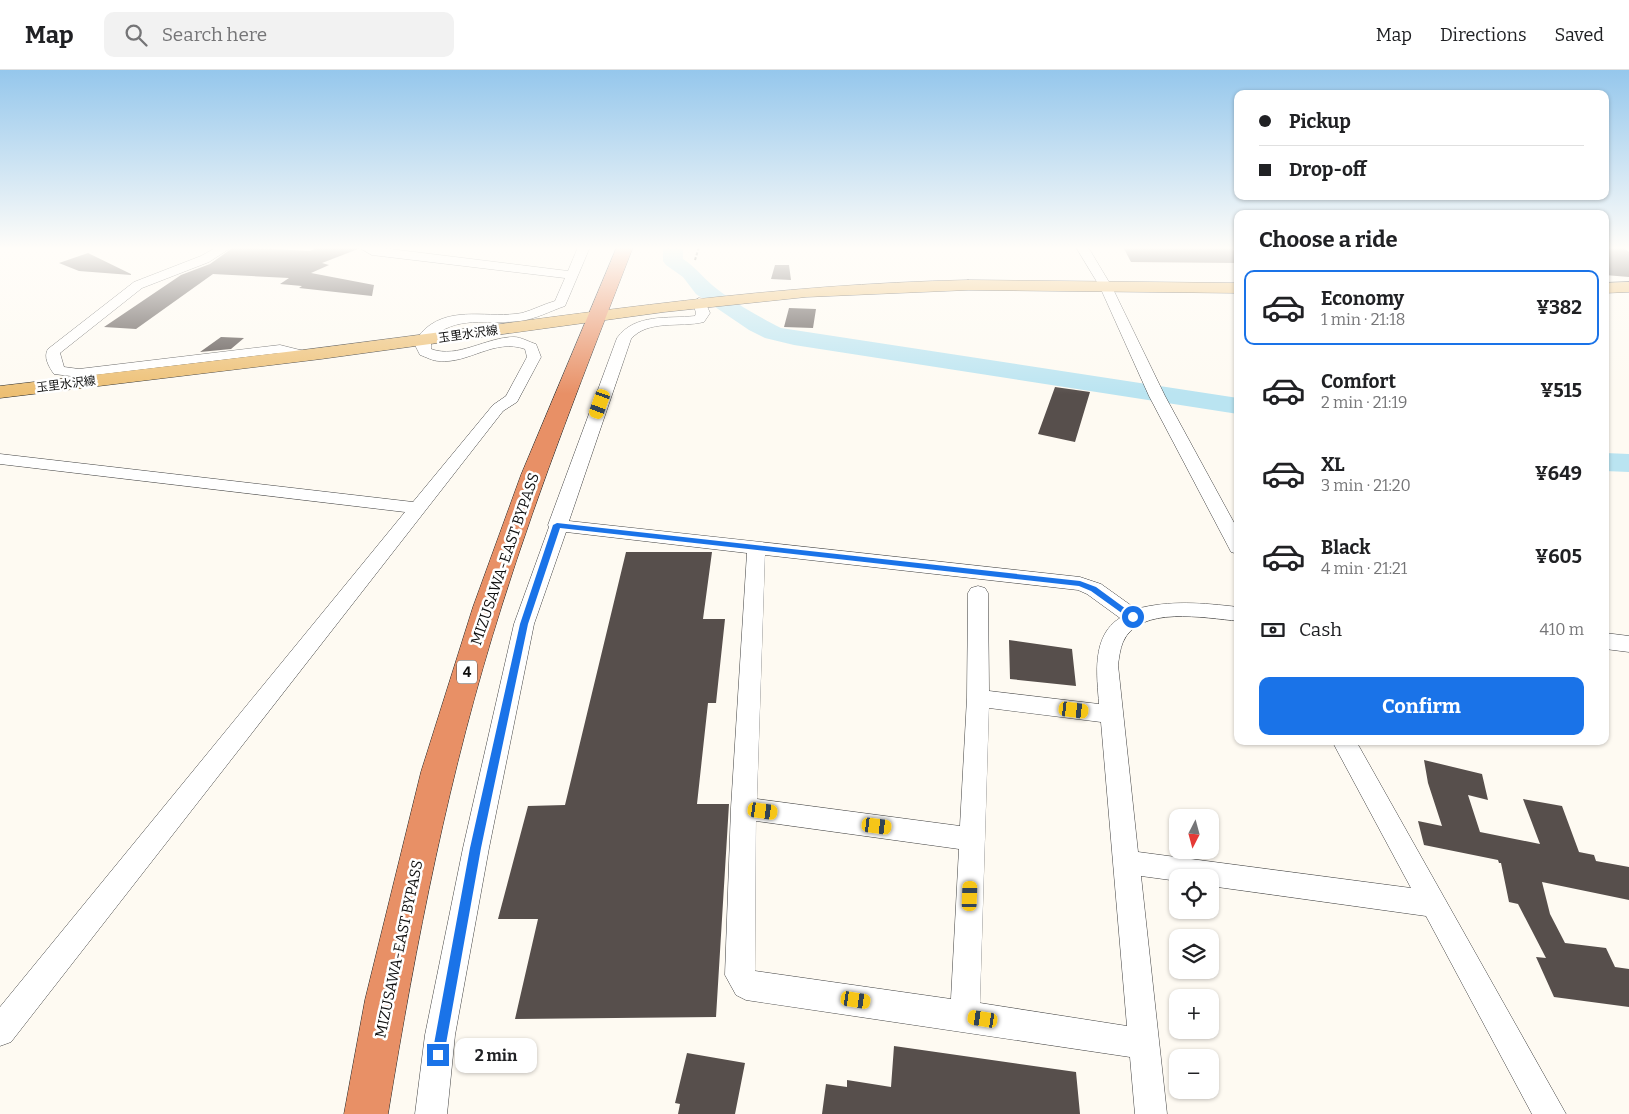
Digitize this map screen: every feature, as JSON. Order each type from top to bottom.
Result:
[{"type":"highway","name":"MIZUSAWA-EAST BYPASS","points":[[366,1114],[386,1000],[438,772],[486,606],[533,475],[604,296]]},
{"type":"main road","name":"玉里水沢線","points":[[0,392],[422,340],[699,302],[767,296]]},
{"type":"street","points":[[124,296],[53,352],[54,362],[59,371],[79,373],[280,349],[303,354]]},
{"type":"street","points":[[0,1031],[420,508],[498,408],[512,399],[534,357],[531,348],[516,341],[488,345],[455,356],[439,357],[425,352],[422,340],[432,328],[447,321],[521,317],[560,303],[563,296]]},
{"type":"street","points":[[1110,296],[1154,392],[1234,541]]},
{"type":"street","points":[[431,1114],[440,1035],[476,848],[524,624],[557,525],[624,338],[630,330],[641,325],[699,319],[703,313],[699,302]]},
{"type":"street","points":[[0,459],[420,508]]},
{"type":"street","points":[[557,525],[1080,584],[1094,589],[1133,617]]},
{"type":"street","points":[[758,547],[755,558],[744,808],[740,975],[742,981],[746,984],[1145,1044]]},
{"type":"street","points":[[965,1016],[978,698],[978,593]]},
{"type":"street","points":[[1151,1114],[1107,664],[1108,649],[1116,634],[1133,617],[1163,610],[1234,614]]},
{"type":"street","points":[[1609,642],[1629,644]]},
{"type":"street","points":[[978,698],[1113,715]]},
{"type":"street","points":[[1346,745],[1550,1114]]},
{"type":"street","points":[[744,808],[972,839]]},
{"type":"street","points":[[1127,862],[1434,904]]},
{"type":"building","points":[[150,296],[183,296],[136,329],[104,327]]},
{"type":"building","points":[[789,308],[816,309],[813,328],[784,327]]},
{"type":"building","points":[[221,337],[244,338],[231,349],[200,352]]},
{"type":"building","points":[[1055,387],[1090,392],[1075,442],[1038,434]]},
{"type":"building","points":[[626,552],[712,552],[703,619],[725,619],[716,703],[708,703],[697,804],[729,804],[716,1017],[515,1019],[538,919],[498,919],[528,806],[565,805]]},
{"type":"building","points":[[1009,640],[1072,649],[1076,686],[1010,679]]},
{"type":"building","points":[[1424,760],[1482,774],[1488,800],[1468,795],[1480,832],[1540,844],[1523,799],[1562,806],[1579,852],[1594,855],[1596,861],[1629,867],[1629,900],[1542,882],[1550,914],[1565,943],[1606,948],[1615,967],[1629,969],[1629,1007],[1554,997],[1536,957],[1546,958],[1518,904],[1509,902],[1501,863],[1498,860],[1424,845],[1418,821],[1442,826],[1428,783]]},
{"type":"building","points":[[894,1046],[1076,1072],[1080,1114],[822,1114],[826,1084],[847,1087],[847,1080],[891,1087]]},
{"type":"building","points":[[687,1053],[745,1063],[735,1114],[678,1114],[680,1104],[675,1103]]},
{"type":"waterway","points":[[714,296],[757,325],[773,333],[794,338],[1234,405]]},
{"type":"waterway","points":[[1609,462],[1629,463]]},
{"type":"route","points":[[438,1055],[440,1035],[476,848],[524,624],[557,525],[1087,585],[1133,617]]}]
